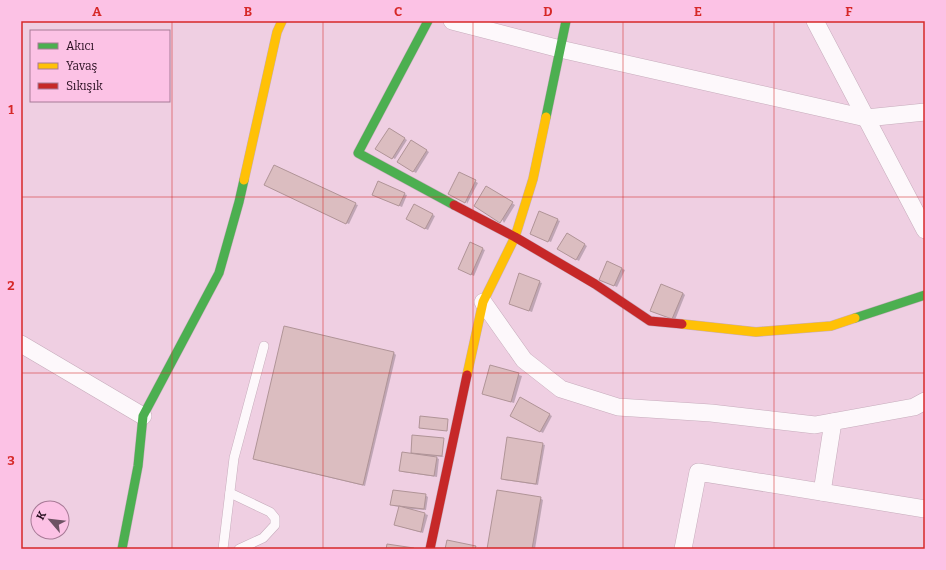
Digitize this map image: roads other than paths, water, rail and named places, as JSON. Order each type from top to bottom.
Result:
[{"type":"street","points":[[122,549],[138,466],[143,416],[219,273],[239,202],[278,32],[282,21]]},
{"type":"street","points":[[428,21],[358,154],[515,237],[595,284],[650,321],[756,332],[831,326],[925,295]]},
{"type":"street","points":[[452,21],[560,49],[866,118],[925,112]]},
{"type":"street","points":[[430,549],[483,302],[515,237],[533,179],[566,21]]},
{"type":"street","points":[[815,21],[925,230]]},
{"type":"street","points":[[483,302],[524,360],[561,389],[618,407],[711,413],[815,425],[914,407],[925,401]]},
{"type":"street","points":[[21,344],[143,416]]},
{"type":"street","points":[[822,492],[833,422]]},
{"type":"street","points":[[683,549],[698,472],[925,508]]},
{"type":"lane","points":[[223,549],[234,458],[264,346]]},
{"type":"lane","points":[[230,493],[270,512],[275,518],[275,525],[263,538],[239,549]]}]
